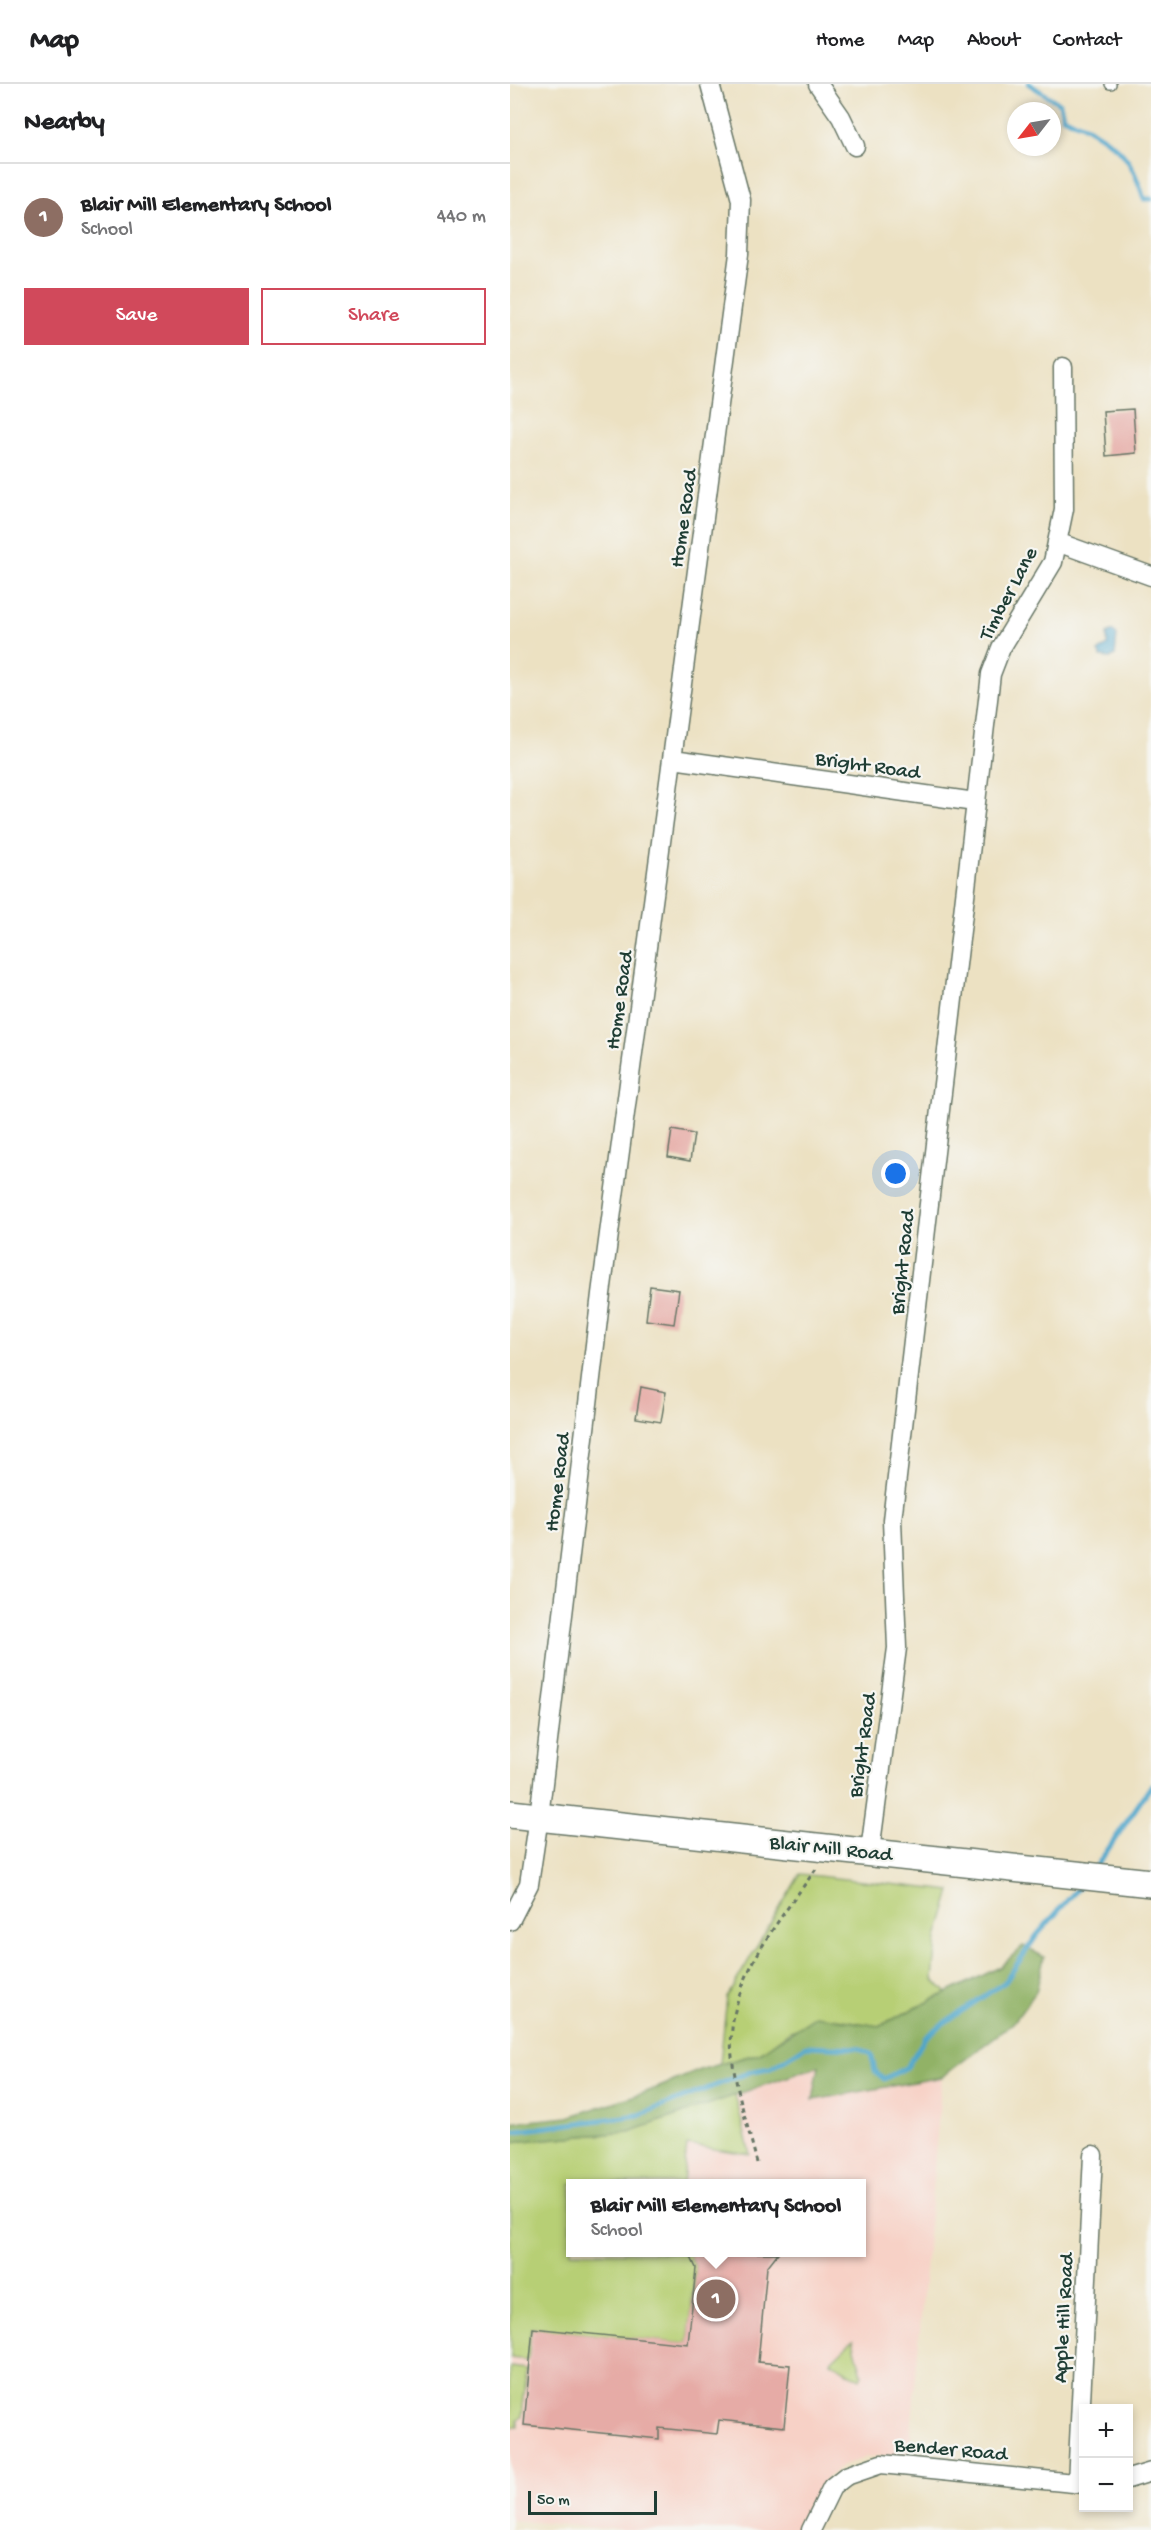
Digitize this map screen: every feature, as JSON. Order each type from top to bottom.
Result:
[{"type":"main road","name":"Blair Mill Road","points":[[510,1814],[1151,1883]]},
{"type":"street","name":"Home Road","points":[[510,1921],[529,1884],[539,1818],[600,1306],[742,227],[741,200],[710,84]]},
{"type":"street","points":[[818,84],[841,117],[855,146]]},
{"type":"street","name":"Timber Lane","points":[[975,802],[991,674],[1001,648],[1053,562],[1064,509],[1063,367]]},
{"type":"street","points":[[1057,542],[1151,576]]},
{"type":"street","name":"Bright Road","points":[[673,759],[975,802],[917,1321],[892,1520],[897,1648],[870,1851]]},
{"type":"street","name":"Apple Hill Road","points":[[1081,2458],[1093,2155]]},
{"type":"street","name":"Bender Road","points":[[811,2530],[832,2487],[846,2476],[881,2464],[1079,2484]]},
{"type":"street","points":[[1133,2477],[1151,2472]]},
{"type":"path","points":[[757,2163],[733,2063],[734,2020],[742,1985],[782,1916],[831,1847]]},
{"type":"shaded area","points":[[820,2065],[814,2100],[942,2077],[909,2455],[865,2457],[843,2466],[825,2479],[799,2519],[797,2530],[622,2530],[510,2520],[510,2142],[629,2132]]},
{"type":"green space","points":[[800,1874],[951,1891],[937,1938],[933,1979],[947,1993],[878,2026],[833,2018],[790,2031],[760,2053],[720,2064],[727,1997]]},
{"type":"green space","points":[[1023,1946],[1044,1957],[1036,1992],[1013,2023],[942,2077],[813,2100],[819,2066],[629,2132],[510,2142],[510,2123],[568,2117],[652,2090],[703,2069],[760,2053],[816,2016],[879,2026],[1000,1967]]},
{"type":"green space","points":[[735,2095],[750,2154],[687,2145],[683,2179],[566,2179],[566,2257],[691,2257],[696,2268],[688,2344],[531,2328],[528,2360],[510,2358],[510,2142],[629,2132]]},
{"type":"green space","points":[[853,2340],[862,2375],[860,2379],[830,2362]]},
{"type":"green space","points":[[510,2367],[527,2369],[522,2416],[518,2419],[518,2427],[510,2427]]},
{"type":"water","points":[[1113,631],[1117,635],[1115,655],[1110,658],[1101,657],[1098,652],[1107,645],[1107,634]]},
{"type":"building","points":[[1133,409],[1136,453],[1106,456],[1103,411]]},
{"type":"building","points":[[672,1130],[694,1134],[690,1161],[668,1157]]},
{"type":"building","points":[[650,1286],[679,1290],[674,1324],[646,1320]]},
{"type":"building","points":[[641,1387],[666,1392],[661,1422],[636,1418]]},
{"type":"building","points":[[691,2257],[775,2257],[767,2267],[758,2362],[790,2365],[784,2427],[719,2420],[717,2434],[659,2428],[659,2439],[524,2425],[533,2328],[688,2344],[696,2268]]},
{"type":"waterway","points":[[1029,84],[1060,104],[1063,117],[1084,126],[1116,147],[1129,163],[1144,199],[1151,199]]},
{"type":"waterway","points":[[1096,1867],[1151,1786]]},
{"type":"waterway","points":[[510,2132],[639,2115],[753,2071],[771,2068],[806,2046],[858,2048],[871,2054],[875,2071],[884,2079],[907,2067],[925,2038],[938,2027],[1005,1982],[1037,1935],[1082,1884]]},
{"type":"place","name":"Blair Mill Elementary School","points":[[716,2299]]}]
